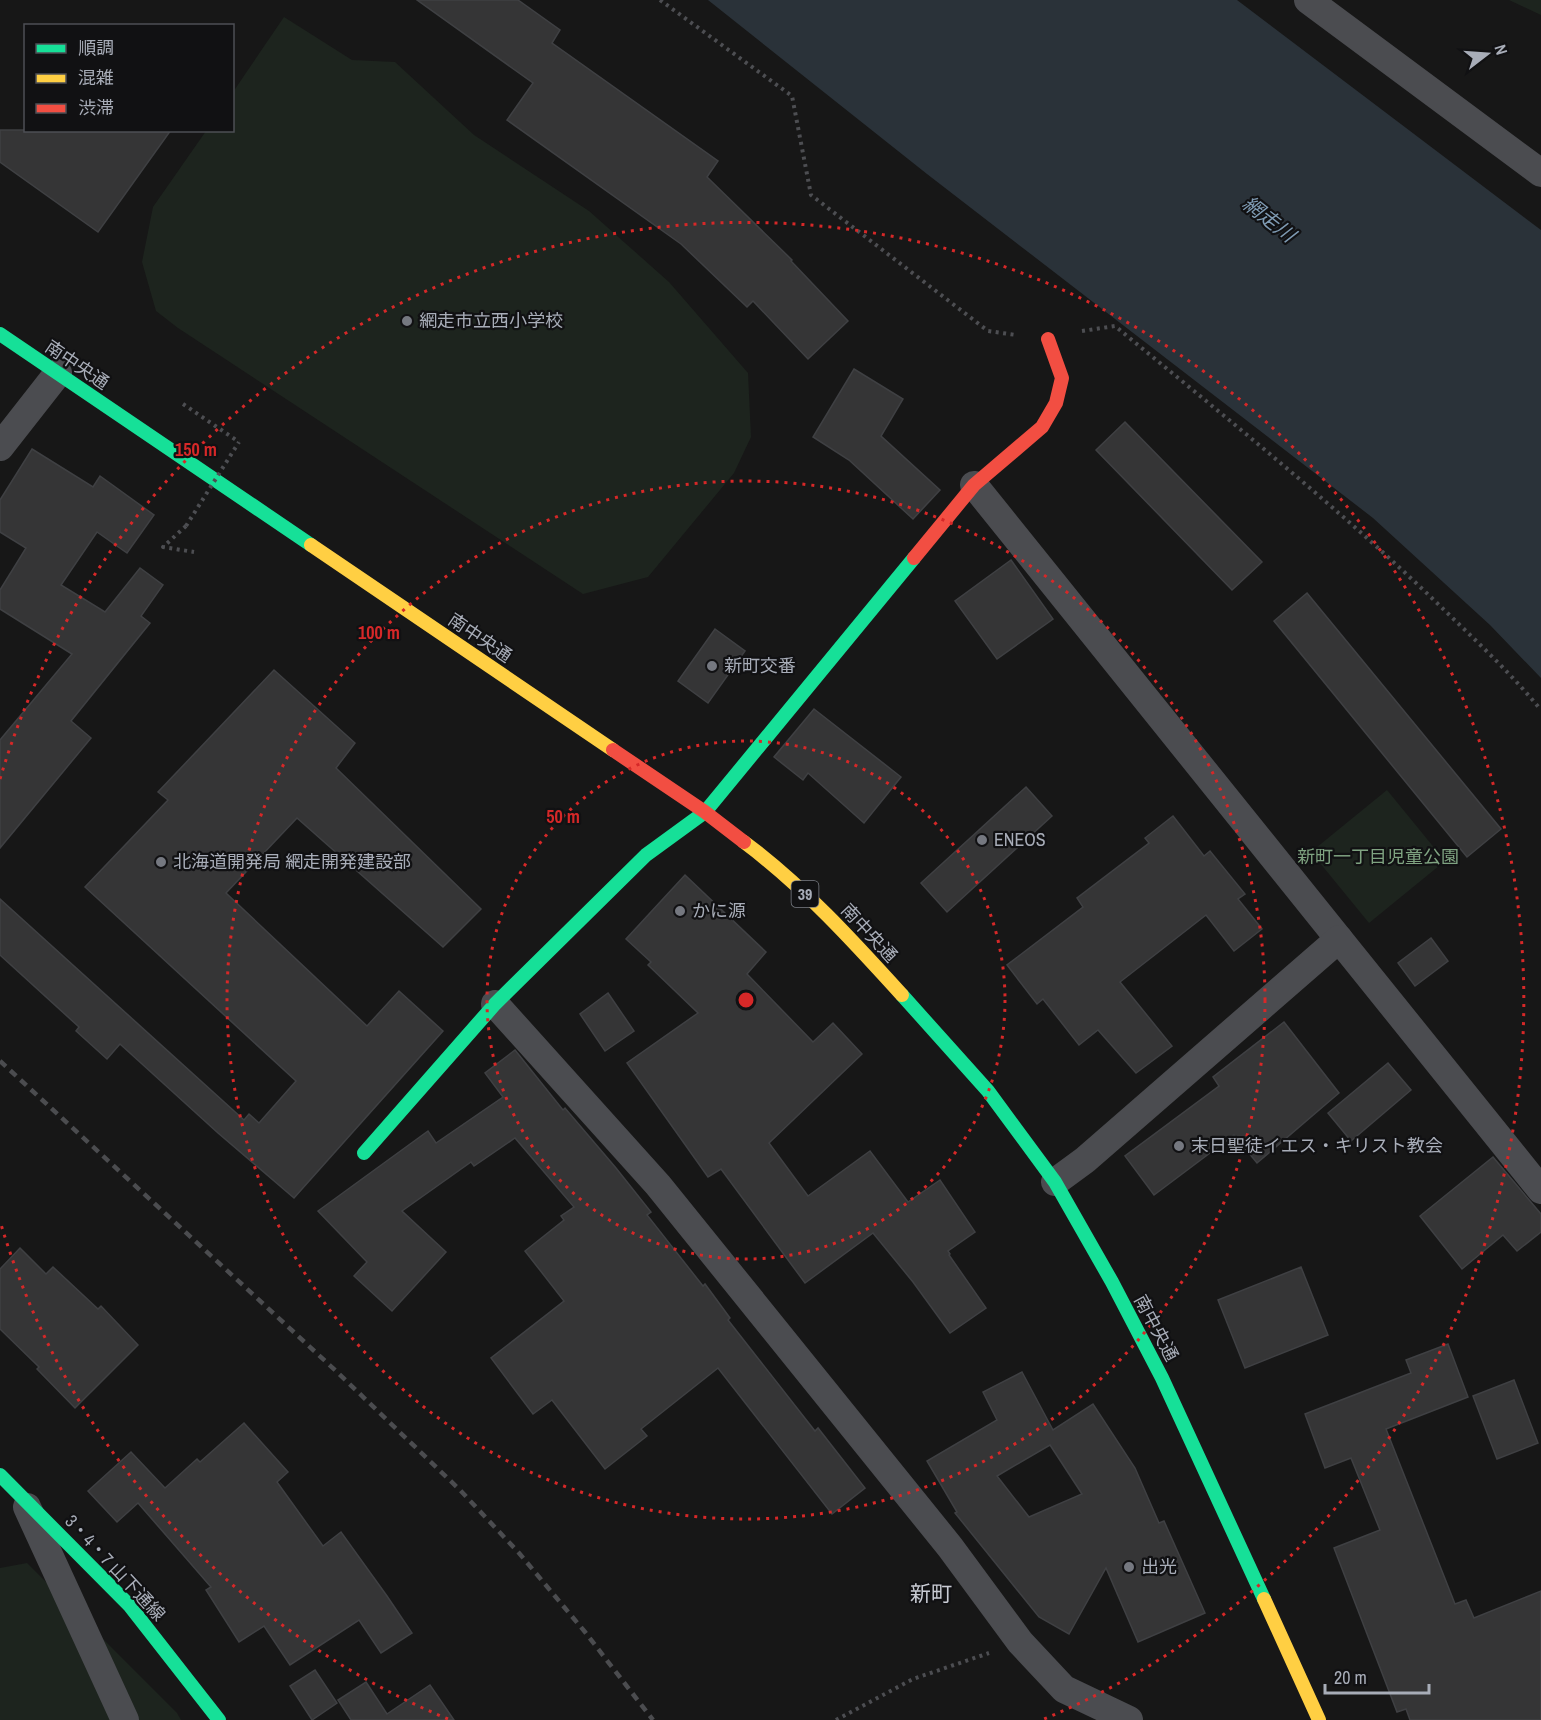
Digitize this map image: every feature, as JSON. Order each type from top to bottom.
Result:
[{"type":"main road","name":"南中央通","points":[[0,334],[705,812],[768,860],[850,937],[988,1091],[1055,1182],[1162,1378],[1319,1720]]},
{"type":"main road","points":[[364,1153],[495,1004],[646,855],[705,812],[974,485],[1042,427],[1056,403],[1062,378],[1048,339]]},
{"type":"main road","name":"3・4・7 山下通線","points":[[0,1476],[129,1605],[219,1720]]},
{"type":"street","points":[[1308,0],[1541,173]]},
{"type":"street","points":[[0,447],[58,373]]},
{"type":"street","points":[[974,485],[1541,1190]]},
{"type":"street","points":[[1055,1182],[1085,1160],[1339,939]]},
{"type":"street","points":[[495,1004],[658,1185],[950,1546],[1020,1642],[1064,1689],[1129,1720]]},
{"type":"street","points":[[22,1497],[125,1720]]},
{"type":"path","points":[[660,0],[792,96],[811,195],[988,332],[1048,339]]},
{"type":"path","points":[[1115,326],[1270,454],[1389,557],[1512,676],[1541,710]]},
{"type":"path","points":[[183,404],[239,442],[186,526],[163,547],[194,552]]},
{"type":"path","points":[[836,1720],[913,1679],[1020,1642]]},
{"type":"green space","points":[[1509,0],[1541,0],[1541,15]]},
{"type":"green space","name":"網走市立西小学校","points":[[284,17],[352,60],[395,62],[474,135],[589,211],[669,282],[748,373],[751,437],[734,473],[648,577],[583,594],[178,328],[156,311],[142,262],[153,207],[205,132],[234,132],[234,91]]},
{"type":"green space","name":"新町一丁目児童公園","points":[[1387,790],[1445,861],[1369,923],[1311,852]]},
{"type":"green space","points":[[27,1563],[177,1713],[181,1720],[0,1720],[0,1568]]},
{"type":"water","name":"網走川","points":[[708,0],[1237,0],[1541,230],[1541,678],[1490,625],[1373,518],[927,174]]},
{"type":"building","points":[[417,0],[518,0],[560,30],[552,43],[718,161],[707,177],[792,260],[848,321],[808,359],[753,301],[747,307],[681,244],[507,120],[533,83]]},
{"type":"building","points":[[0,130],[170,132],[98,232],[0,162]]},
{"type":"building","points":[[854,369],[903,399],[881,436],[940,490],[913,519],[849,460],[813,437]]},
{"type":"building","points":[[1125,422],[1262,562],[1232,590],[1096,450]]},
{"type":"building","points":[[32,449],[93,487],[100,476],[154,515],[127,553],[97,532],[61,585],[105,612],[140,568],[163,585],[141,616],[150,623],[71,721],[91,738],[0,848],[0,740],[72,654],[0,609],[0,590],[26,548],[0,532],[0,500]]},
{"type":"building","points":[[1011,560],[1053,619],[997,659],[955,601]]},
{"type":"building","points":[[1307,593],[1501,829],[1467,857],[1274,621]]},
{"type":"building","name":"新町交番","points":[[715,629],[745,651],[708,703],[678,681]]},
{"type":"building","name":"北海道開発局 網走開発建設部","points":[[274,670],[355,743],[336,768],[481,909],[443,947],[297,818],[226,893],[367,1026],[399,991],[443,1031],[294,1198],[120,1044],[107,1059],[76,1031],[79,1027],[0,955],[0,899],[244,1120],[249,1114],[259,1123],[296,1081],[85,887],[168,800],[158,792]]},
{"type":"building","points":[[814,709],[901,777],[864,823],[808,773],[803,780],[774,757]]},
{"type":"building","points":[[1026,787],[1052,816],[947,912],[921,883]]},
{"type":"building","points":[[1173,816],[1204,856],[1210,851],[1245,894],[1238,899],[1262,929],[1234,951],[1206,915],[1120,982],[1172,1046],[1136,1073],[1098,1030],[1079,1045],[1043,999],[1037,1004],[1007,965],[1083,907],[1077,898],[1149,843],[1145,838]]},
{"type":"building","points":[[685,875],[766,952],[747,974],[813,1042],[833,1023],[862,1054],[769,1143],[808,1196],[870,1151],[908,1202],[940,1180],[975,1232],[948,1251],[986,1308],[950,1333],[873,1233],[805,1283],[721,1169],[708,1177],[627,1063],[698,1013],[648,965],[651,962],[626,939]]},
{"type":"building","points":[[1431,938],[1448,961],[1415,986],[1398,963]]},
{"type":"building","points":[[608,993],[634,1031],[605,1051],[580,1014]]},
{"type":"building","points":[[1284,1022],[1339,1093],[1257,1163],[1234,1135],[1154,1195],[1125,1156],[1219,1086],[1213,1077]]},
{"type":"building","points":[[515,1050],[563,1110],[565,1108],[616,1168],[651,1212],[647,1215],[703,1286],[705,1284],[730,1318],[728,1320],[815,1431],[818,1428],[865,1488],[832,1514],[718,1368],[641,1429],[647,1436],[605,1469],[552,1400],[533,1414],[491,1358],[564,1301],[525,1251],[564,1220],[561,1216],[574,1207],[515,1138],[474,1166],[471,1162],[402,1211],[446,1252],[392,1311],[354,1276],[367,1262],[318,1211],[428,1131],[436,1143],[503,1097],[485,1073]]},
{"type":"building","points":[[1388,1063],[1411,1090],[1351,1141],[1328,1113]]},
{"type":"building","points":[[1493,1157],[1541,1214],[1541,1232],[1517,1251],[1503,1235],[1462,1269],[1420,1216]]},
{"type":"building","points":[[20,1248],[46,1274],[53,1267],[98,1309],[101,1306],[138,1345],[75,1408],[37,1369],[39,1367],[0,1329],[0,1269]]},
{"type":"building","points":[[1301,1267],[1328,1335],[1245,1368],[1218,1300]]},
{"type":"building","points":[[1448,1344],[1468,1397],[1386,1429],[1455,1604],[1466,1600],[1474,1618],[1541,1591],[1541,1720],[1410,1720],[1406,1709],[1397,1712],[1334,1548],[1380,1530],[1351,1458],[1325,1468],[1305,1414],[1411,1373],[1406,1360]]},
{"type":"building","points":[[1022,1372],[1053,1430],[1093,1404],[1135,1468],[1159,1523],[1164,1521],[1205,1613],[1138,1642],[1106,1568],[1069,1634],[1039,1617],[955,1513],[957,1512],[927,1461],[997,1420],[983,1392]],"holes":[[[1050,1445],[1082,1494],[1029,1517],[997,1476]]]},
{"type":"building","points":[[1514,1380],[1538,1443],[1497,1459],[1473,1396]]},
{"type":"building","points":[[244,1423],[288,1472],[277,1482],[323,1546],[341,1532],[412,1633],[381,1653],[359,1620],[290,1665],[264,1626],[239,1642],[206,1590],[211,1587],[138,1503],[117,1522],[88,1491],[131,1452],[165,1488],[197,1459],[200,1462]]},
{"type":"building","points":[[315,1670],[337,1703],[312,1720],[290,1686]]},
{"type":"building","points":[[366,1682],[387,1714],[430,1685],[454,1720],[351,1720],[338,1700]]},
{"type":"railway","points":[[0,1061],[336,1371],[460,1490],[519,1553],[585,1632],[653,1720]]},
{"type":"traffic: fast","points":[[0,334],[311,545]]},
{"type":"traffic: fast","points":[[364,1153],[495,1004],[646,855],[705,812],[914,558]]},
{"type":"traffic: fast","points":[[902,995],[988,1091],[1055,1182],[1112,1282],[1162,1378],[1264,1599]]},
{"type":"traffic: fast","points":[[0,1475],[129,1605],[219,1720]]},
{"type":"traffic: slow","points":[[311,545],[613,750]]},
{"type":"traffic: slow","points":[[744,842],[807,896],[846,934],[902,995]]},
{"type":"traffic: slow","points":[[1264,1599],[1319,1720]]},
{"type":"traffic: jam","points":[[914,558],[974,485],[1042,427],[1056,403],[1062,378],[1048,339]]},
{"type":"traffic: jam","points":[[613,750],[705,812],[744,842]]},
{"type":"place","name":"網走市立西小学校","points":[[407,321]]},
{"type":"place","name":"新町交番","points":[[712,666]]},
{"type":"place","name":"ENEOS","points":[[982,840]]},
{"type":"place","name":"北海道開発局 網走開発建設部","points":[[161,862]]},
{"type":"place","name":"かに源","points":[[680,911]]},
{"type":"place","name":"末日聖徒イエス・キリスト教会","points":[[1179,1146]]},
{"type":"place","name":"出光","points":[[1129,1567]]},
{"type":"district","name":"新町","points":[[931,1594]]}]
